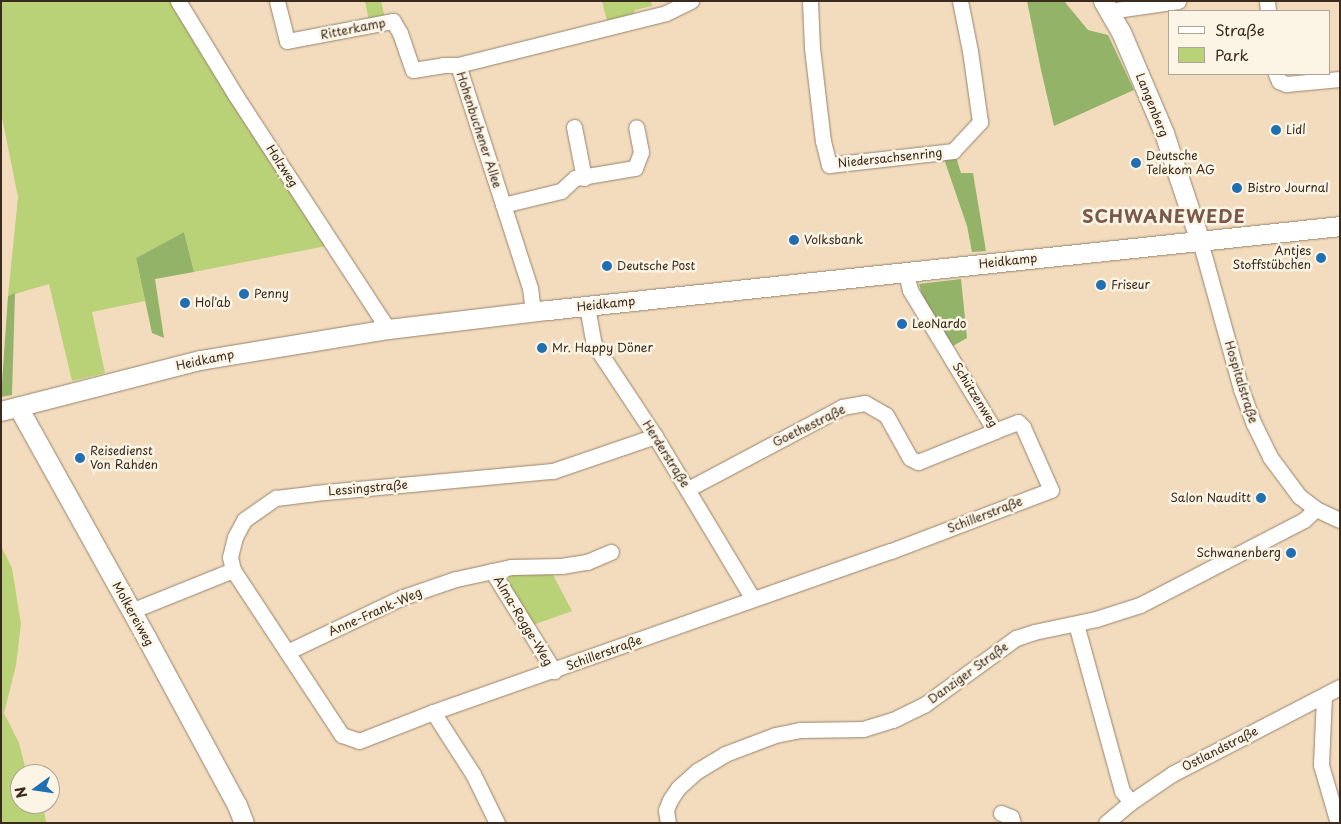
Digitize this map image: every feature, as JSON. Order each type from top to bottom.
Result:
[{"type":"main road","name":"Langenberg","points":[[1106,6],[1121,32],[1164,133],[1200,242]]},
{"type":"main road","name":"Heidkamp","points":[[10,409],[200,360],[388,329],[1340,226]]},
{"type":"main road","name":"Molkereiweg","points":[[10,409],[131,611],[237,805],[244,823]]},
{"type":"street","name":"Holzweg","points":[[178,1],[236,96],[388,329]]},
{"type":"street","name":"Ritterkamp","points":[[276,1],[287,40],[393,22],[400,33],[413,70],[443,65],[458,65]]},
{"type":"street","name":"Hohenbuchener Allee","points":[[533,312],[530,288],[458,65],[666,13],[691,1]]},
{"type":"street","name":"Niedersachsenring","points":[[810,1],[812,48],[823,141],[829,165],[953,151],[980,122],[970,51],[960,1]]},
{"type":"street","points":[[1106,6],[1178,1]]},
{"type":"street","points":[[1276,75],[1279,81],[1286,84],[1340,79]]},
{"type":"street","points":[[574,127],[584,178]]},
{"type":"street","points":[[503,205],[561,191],[575,178],[635,168],[641,152],[636,127]]},
{"type":"street","name":"Hospitalstraße","points":[[1200,242],[1239,382],[1254,424],[1270,457],[1285,480],[1316,509],[1340,520]]},
{"type":"street","name":"Schützenweg","points":[[906,272],[910,290],[995,431],[1018,422],[1023,427],[1051,490]]},
{"type":"street","name":"Herderstraße","points":[[587,306],[594,344],[655,436],[754,600]]},
{"type":"street","name":"Goethestraße","points":[[688,489],[842,407],[865,403],[886,415],[910,458],[918,462],[995,431]]},
{"type":"street","name":"Lessingstraße","points":[[233,570],[230,557],[235,536],[244,520],[276,498],[553,470],[655,436]]},
{"type":"street","name":"Schillerstraße","points":[[233,570],[342,735],[359,741],[433,712],[554,672],[754,600],[1051,490]]},
{"type":"street","name":"Danziger Straße","points":[[668,823],[666,810],[678,788],[698,771],[725,754],[775,735],[800,730],[863,729],[893,720],[924,705],[1016,638],[1034,632],[1076,624],[1140,605],[1304,520],[1316,509]]},
{"type":"street","name":"Anne-Frank-Weg","points":[[287,652],[403,597],[456,579],[511,567],[561,566],[587,562],[611,552]]},
{"type":"street","points":[[131,611],[233,570]]},
{"type":"street","name":"Alma-Rogge-Weg","points":[[492,571],[554,672]]},
{"type":"street","points":[[1076,624],[1122,791],[1130,802]]},
{"type":"street","name":"Ostlandstraße","points":[[1106,823],[1130,802],[1172,774],[1340,686]]},
{"type":"street","points":[[1324,696],[1321,760],[1336,806],[1338,823]]},
{"type":"street","points":[[433,712],[473,774],[497,823]]},
{"type":"green space","points":[[1,1],[170,1],[326,246],[194,272],[184,232],[136,258],[145,301],[92,312],[105,373],[72,381],[49,284],[8,296],[18,197],[1,113]]},
{"type":"green space","points":[[365,1],[381,1],[385,18],[369,21]]},
{"type":"green space","points":[[602,1],[651,1],[652,6],[635,10],[632,15],[607,21]]},
{"type":"green space","points":[[1027,1],[1064,1],[1088,30],[1108,35],[1134,90],[1054,126]]},
{"type":"green space","points":[[956,157],[961,173],[973,173],[986,251],[972,252],[967,226],[944,159]]},
{"type":"green space","points":[[184,232],[194,272],[155,279],[164,338],[152,333],[136,258]]},
{"type":"green space","points":[[961,279],[967,338],[951,347],[923,299],[919,284]]},
{"type":"green space","points":[[15,293],[12,395],[1,397],[8,296]]},
{"type":"green space","points":[[1,546],[12,568],[21,624],[16,665],[4,713],[19,743],[24,764],[10,764],[10,814],[45,814],[46,823],[1,823]]},
{"type":"green space","points":[[551,571],[572,611],[533,625],[506,583],[511,573]]},
{"type":"place","name":"Lidl","points":[[1276,130]]},
{"type":"place","name":"Deutsche Telekom AG","points":[[1136,163]]},
{"type":"place","name":"Bistro Journal","points":[[1237,188]]},
{"type":"place","name":"Volksbank","points":[[794,240]]},
{"type":"place","name":"Antjes Stoffstübchen","points":[[1321,258]]},
{"type":"place","name":"Deutsche Post","points":[[607,266]]},
{"type":"place","name":"Friseur","points":[[1101,285]]},
{"type":"place","name":"Penny","points":[[244,294]]},
{"type":"place","name":"Hol'ab","points":[[185,303]]},
{"type":"place","name":"LeoNardo","points":[[902,324]]},
{"type":"place","name":"Mr. Happy Döner","points":[[542,348]]},
{"type":"place","name":"Reisedienst Von Rahden","points":[[80,458]]},
{"type":"place","name":"Salon Nauditt","points":[[1261,498]]},
{"type":"place","name":"Schwanenberg","points":[[1291,553]]},
{"type":"district","name":"SCHWANEWEDE","points":[[1164,216]]}]
